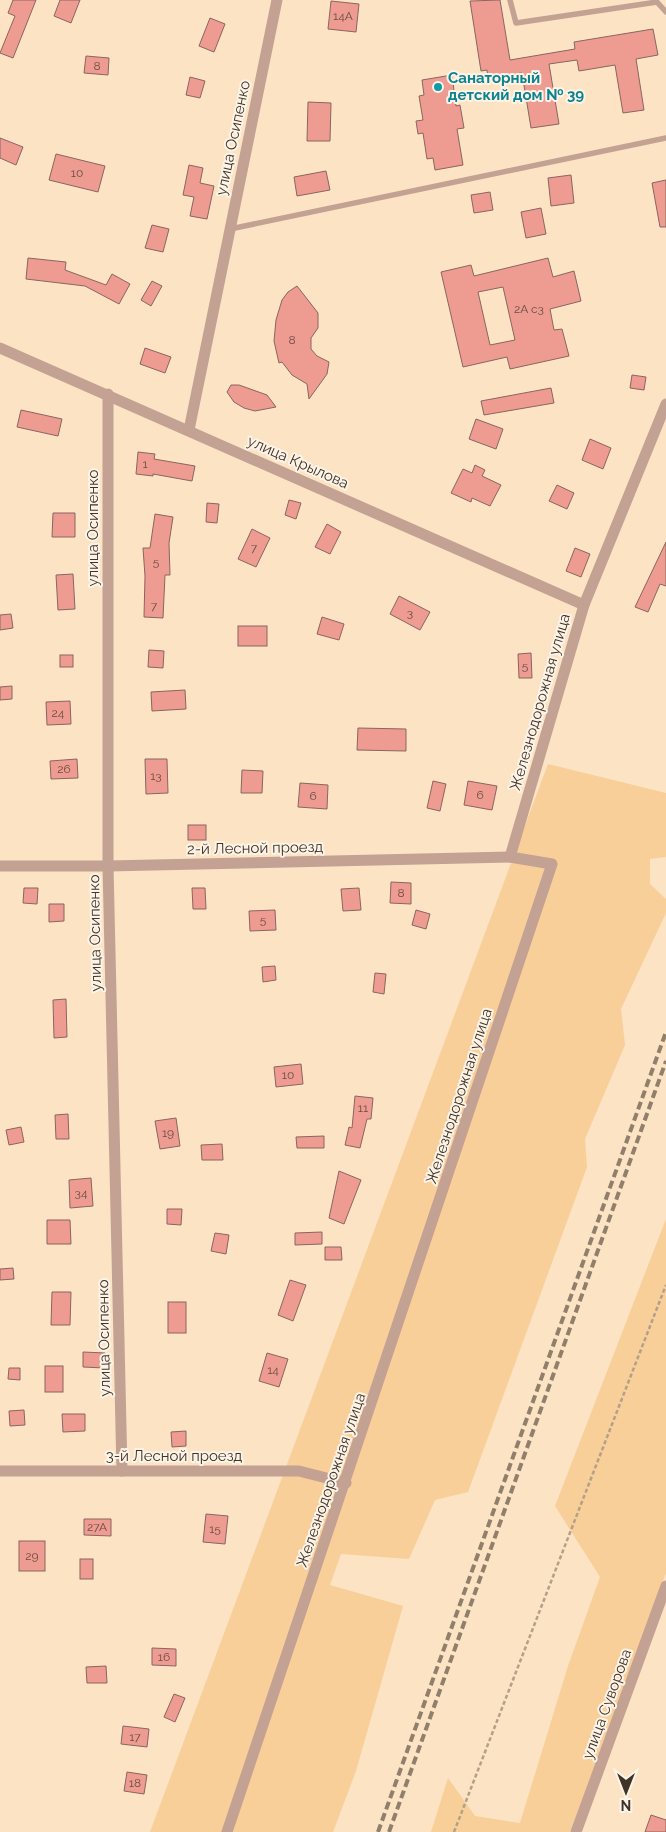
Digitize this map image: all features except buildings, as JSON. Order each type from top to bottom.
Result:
[{"type":"street","name":"улица Осипенко","points":[[189,430],[277,0]]},
{"type":"street","name":"улица Крылова","points":[[0,348],[584,605]]},
{"type":"street","name":"улица Осипенко","points":[[108,394],[108,866],[122,1472]]},
{"type":"street","name":"Железнодорожная улица","points":[[227,1832],[346,1483],[552,864],[510,857],[584,605],[666,404]]},
{"type":"street","name":"2-й Лесной проезд","points":[[0,866],[108,866],[510,857]]},
{"type":"street","name":"3-й Лесной проезд","points":[[0,1472],[299,1472],[346,1483]]},
{"type":"street","name":"улица Суворова","points":[[576,1832],[666,1586]]},
{"type":"lane","points":[[510,0],[516,23],[657,2],[666,12]]},
{"type":"lane","points":[[230,229],[666,138]]},
{"type":"path","points":[[454,1832],[666,1285]]},
{"type":"shaded area","points":[[548,764],[666,793],[666,857],[650,859],[650,884],[666,899],[666,913],[621,1009],[625,1045],[585,1139],[587,1167],[468,1492],[435,1500],[409,1559],[341,1554],[330,1585],[403,1606],[356,1771],[333,1832],[150,1832]]},
{"type":"shaded area","points":[[666,1219],[666,1573],[570,1832],[431,1832],[448,1778],[475,1816],[520,1823],[568,1666],[600,1577],[555,1506]]},
{"type":"railway","points":[[378,1832],[666,1032]]},
{"type":"railway","points":[[389,1832],[666,1061]]},
{"type":"place","name":"Санаторный детский дом № 39","points":[[438,87]]}]
